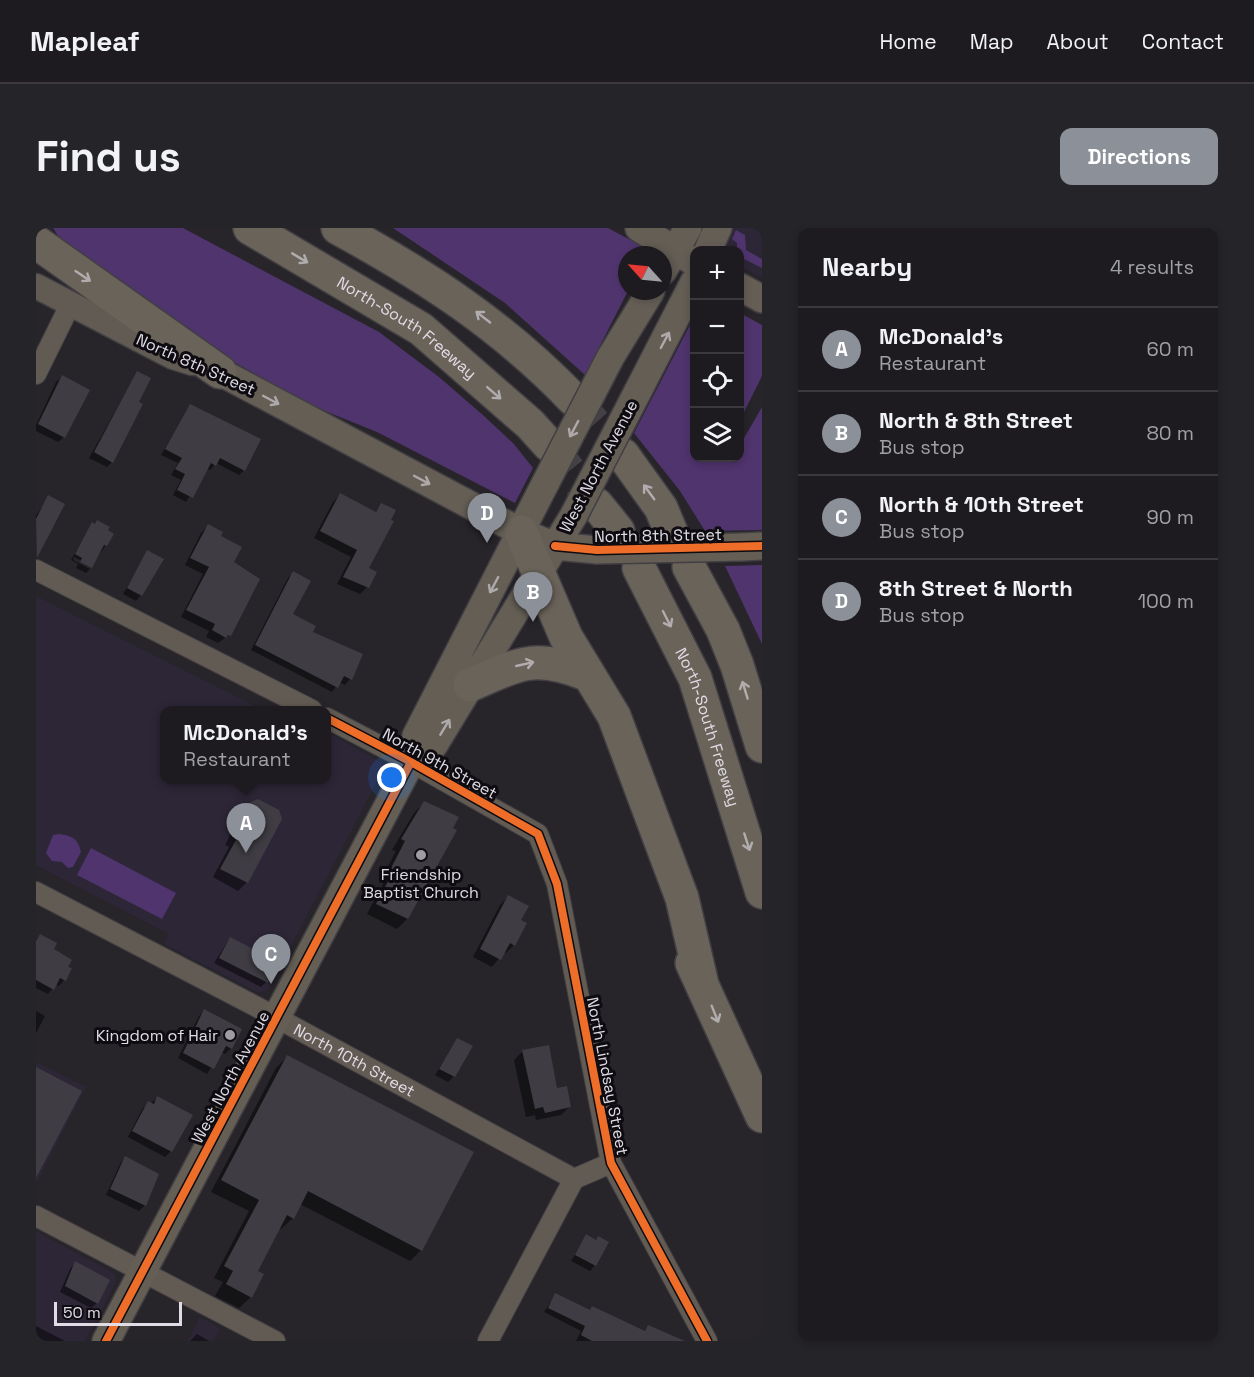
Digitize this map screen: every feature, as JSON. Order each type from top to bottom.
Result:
[{"type":"highway","name":"North-South Freeway","points":[[250,228],[421,329],[530,424],[549,445]]},
{"type":"highway","points":[[338,228],[421,275],[476,312],[551,376],[573,399]]},
{"type":"highway","points":[[36,242],[220,372]]},
{"type":"highway","points":[[623,455],[661,508],[671,532]]},
{"type":"highway","points":[[586,510],[608,541]]},
{"type":"highway","points":[[521,532],[547,560],[566,637],[590,680],[662,905],[701,980],[729,1049],[762,1116]]},
{"type":"highway","points":[[689,567],[730,647],[762,746]]},
{"type":"highway","name":"North-South Freeway","points":[[639,568],[695,678],[762,892]]},
{"type":"highway","points":[[470,685],[510,668],[539,661],[566,666],[590,680]]},
{"type":"main road","points":[[639,228],[680,252]]},
{"type":"main road","points":[[710,246],[718,228]]},
{"type":"main road","points":[[744,289],[762,299]]},
{"type":"main road","name":"West North Avenue","points":[[411,762],[434,745],[547,560],[586,510],[638,391],[690,290]]},
{"type":"main road","name":"West North Avenue","points":[[106,1341],[411,762],[416,736],[610,358],[645,300]]},
{"type":"main road","name":"North 8th Street","points":[[220,372],[521,532]]},
{"type":"main road","name":"North 8th Street","points":[[547,560],[608,541],[752,547]]},
{"type":"street","name":"North 8th Street","points":[[36,286],[173,357],[220,372]]},
{"type":"street","points":[[36,374],[71,303]]},
{"type":"street","points":[[36,570],[302,706]]},
{"type":"street","name":"North 9th Street","points":[[331,720],[411,762],[538,834]]},
{"type":"street","name":"North Lindsay Street","points":[[538,834],[557,884],[611,1163],[707,1341]]},
{"type":"street","name":"North 10th Street","points":[[36,892],[574,1179]]},
{"type":"street","points":[[488,1341],[574,1179],[611,1163]]},
{"type":"street","points":[[36,1216],[275,1341]]},
{"type":"shaded area","points":[[53,228],[183,228],[379,332],[439,377],[514,444],[533,468],[515,503],[377,432],[310,405],[175,329],[71,255]]},
{"type":"shaded area","points":[[393,228],[608,228],[642,246],[618,246],[618,300],[623,300],[585,375],[505,303]]},
{"type":"shaded area","points":[[731,228],[762,228],[762,278],[744,268],[744,246],[724,246]]},
{"type":"shaded area","points":[[736,230],[745,235],[746,250],[762,259],[762,268],[744,259],[744,246],[737,246],[732,239]]},
{"type":"shaded area","points":[[744,315],[762,325],[762,376],[744,412]]},
{"type":"shaded area","points":[[690,325],[690,462],[744,462],[744,438],[762,407],[762,530],[705,531],[680,491],[634,433]]},
{"type":"shaded area","points":[[762,565],[762,644],[725,566]]},
{"type":"shaded area","points":[[36,596],[255,706],[160,706],[160,784],[331,784],[331,734],[382,763],[382,772],[268,990],[257,992],[164,944],[169,934],[36,865]]},
{"type":"shaded area","points":[[59,834],[74,838],[80,847],[81,852],[73,867],[68,868],[62,862],[52,861],[46,853],[53,835]]},
{"type":"shaded area","points":[[91,848],[176,893],[162,919],[77,875]]},
{"type":"shaded area","points":[[36,1062],[86,1087],[36,1184]]},
{"type":"shaded area","points":[[36,1231],[115,1274],[115,1284],[85,1341],[36,1341]]},
{"type":"shaded area","points":[[200,1317],[220,1328],[213,1341],[188,1341]]},
{"type":"building","points":[[137,371],[151,378],[139,402],[143,404],[113,463],[94,452]]},
{"type":"building","points":[[62,375],[90,390],[65,438],[38,424]]},
{"type":"building","points":[[190,404],[261,439],[245,471],[220,458],[216,466],[211,463],[193,498],[177,490],[185,474],[175,469],[182,458],[165,449]]},
{"type":"building","points":[[340,493],[376,512],[381,503],[396,510],[391,520],[394,521],[369,568],[377,572],[369,588],[343,577],[357,550],[320,531]]},
{"type":"building","points":[[48,495],[65,504],[37,558],[36,519]]},
{"type":"building","points":[[97,520],[110,527],[108,530],[114,534],[107,546],[104,545],[92,568],[80,562],[82,558],[75,554],[92,522],[95,524]]},
{"type":"building","points":[[208,524],[223,532],[221,536],[242,547],[234,562],[260,579],[231,636],[228,635],[226,638],[212,630],[215,624],[186,610],[209,567],[190,558]]},
{"type":"building","points":[[147,550],[164,559],[142,596],[127,588]]},
{"type":"building","points":[[293,571],[311,581],[293,614],[316,626],[313,632],[363,654],[352,680],[344,676],[338,688],[255,645]]},
{"type":"building","points":[[258,799],[279,810],[282,819],[248,883],[220,869],[237,838],[233,836],[251,802]]},
{"type":"building","name":"Friendship Baptist Church","points":[[424,801],[459,817],[453,828],[457,830],[408,919],[376,904],[393,872],[390,870],[405,841],[401,839]]},
{"type":"building","points":[[508,895],[529,906],[521,920],[527,923],[515,946],[510,943],[501,960],[480,949]]},
{"type":"building","points":[[40,934],[57,943],[54,949],[72,960],[68,967],[72,968],[66,981],[60,978],[54,990],[36,980],[36,941]]},
{"type":"building","points":[[230,937],[278,962],[268,983],[219,958]]},
{"type":"building","points":[[204,1009],[242,1029],[232,1049],[226,1046],[214,1069],[183,1053]]},
{"type":"building","points":[[457,1038],[473,1046],[455,1077],[439,1069]]},
{"type":"building","points":[[549,1045],[557,1088],[567,1086],[571,1107],[545,1113],[543,1107],[535,1109],[522,1050]]},
{"type":"building","points":[[287,1055],[474,1152],[422,1251],[308,1191],[294,1219],[287,1215],[258,1271],[264,1274],[252,1298],[226,1284],[233,1271],[224,1266],[259,1200],[221,1180]]},
{"type":"building","points":[[36,1067],[82,1091],[36,1178]]},
{"type":"building","points":[[157,1096],[193,1115],[172,1152],[132,1131],[148,1101],[154,1104]]},
{"type":"building","points":[[125,1156],[159,1174],[146,1206],[110,1189]]},
{"type":"building","points":[[586,1234],[596,1240],[598,1236],[609,1242],[596,1266],[575,1255]]},
{"type":"building","points":[[75,1261],[110,1280],[98,1304],[65,1286]]},
{"type":"building","points":[[555,1293],[590,1310],[592,1306],[645,1331],[648,1325],[685,1341],[592,1341],[581,1335],[585,1326],[548,1308]]},
{"type":"tunnel","points":[[573,399],[623,455]]},
{"type":"tunnel","points":[[549,445],[597,505]]},
{"type":"cycle path","points":[[555,546],[597,550],[762,546]]},
{"type":"cycle path","points":[[331,720],[411,762],[538,834],[557,884],[611,1163],[707,1341]]},
{"type":"cycle path","points":[[106,1341],[411,762]]},
{"type":"place","name":"8th Street & North","points":[[487,543]]},
{"type":"place","name":"North & 8th Street","points":[[533,622]]},
{"type":"place","name":"McDonald's","points":[[246,853]]},
{"type":"place","name":"Friendship Baptist Church","points":[[421,855]]},
{"type":"place","name":"North & 10th Street","points":[[271,984]]},
{"type":"place","name":"Kingdom of Hair","points":[[230,1035]]}]
